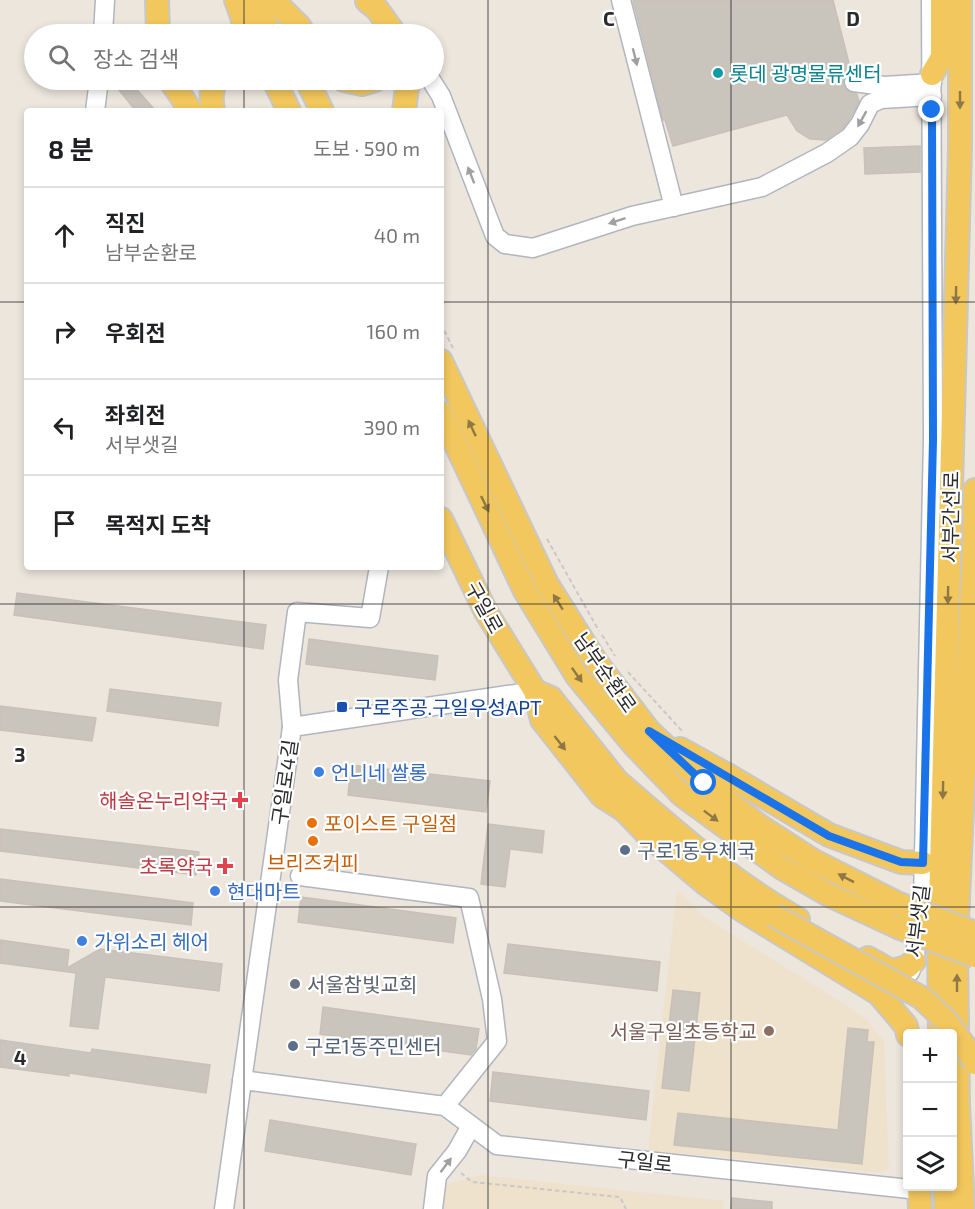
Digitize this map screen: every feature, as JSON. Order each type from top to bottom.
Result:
[{"type":"main road","points":[[157,0],[158,24]]},
{"type":"main road","points":[[236,0],[243,24]]},
{"type":"main road","points":[[254,0],[265,24]]},
{"type":"main road","points":[[272,0],[282,24]]},
{"type":"main road","points":[[272,0],[297,24]]},
{"type":"main road","points":[[932,84],[942,57],[942,0]]},
{"type":"main road","points":[[954,0],[960,56]]},
{"type":"main road","name":"서부간선로","points":[[940,1029],[939,944],[960,147],[960,0]]},
{"type":"main road","points":[[370,4],[377,24]]},
{"type":"main road","points":[[370,4],[386,24]]},
{"type":"main road","points":[[179,90],[189,108]]},
{"type":"main road","points":[[212,90],[213,108]]},
{"type":"main road","points":[[279,90],[288,108]]},
{"type":"main road","points":[[295,90],[303,108]]},
{"type":"main road","points":[[312,90],[321,108]]},
{"type":"main road","points":[[404,108],[407,90]]},
{"type":"main road","name":"남부순환로","points":[[449,358],[547,584],[596,662],[649,731],[704,783],[761,827],[812,860],[899,904],[975,933]]},
{"type":"main road","name":"남부순환로","points":[[444,419],[525,591],[577,676],[633,744],[682,795],[782,868],[829,895],[898,927],[975,956]]},
{"type":"main road","name":"서부간선로","points":[[963,1209],[958,1104],[957,944],[975,490]]},
{"type":"main road","name":"구일로","points":[[444,525],[481,601],[535,691],[542,720],[602,796],[624,810],[647,834],[706,884],[742,910],[879,994],[906,1029]]},
{"type":"main road","name":"구일로","points":[[535,691],[551,698],[616,780],[624,810]]},
{"type":"main road","points":[[649,731],[829,836],[901,862],[923,863]]},
{"type":"main road","points":[[616,780],[657,828],[718,879],[773,915],[922,998],[947,1022],[975,1064]]},
{"type":"main road","points":[[616,780],[699,852],[780,909],[891,971],[900,970],[914,961]]},
{"type":"main road","points":[[903,985],[907,1029]]},
{"type":"main road","points":[[945,1191],[946,1209]]},
{"type":"street","points":[[104,24],[105,0]]},
{"type":"street","points":[[621,0],[674,207]]},
{"type":"street","name":"서부샛길","points":[[879,994],[891,993],[903,985],[906,980],[914,961],[923,902],[933,440],[931,0]]},
{"type":"street","points":[[370,4],[391,16],[397,24]]},
{"type":"street","points":[[854,82],[884,86],[932,84]]},
{"type":"street","points":[[437,90],[495,236],[505,244],[533,248],[632,216],[762,187],[827,153],[850,137],[860,124],[870,104],[932,84]]},
{"type":"street","points":[[95,108],[98,90]]},
{"type":"street","points":[[292,727],[288,680],[297,612],[370,618],[378,570]]},
{"type":"street","name":"구일로4길","points":[[224,1209],[292,727],[535,691]]},
{"type":"street","points":[[242,1080],[445,1106],[497,1041],[492,999],[469,898],[300,876]]},
{"type":"street","name":"구일로","points":[[445,1106],[497,1145],[919,1195]]},
{"type":"street","points":[[434,1209],[437,1176],[457,1151],[471,1126]]},
{"type":"path","points":[[444,337],[449,358]]},
{"type":"path","points":[[545,536],[616,657]]},
{"type":"path","points":[[621,665],[685,735]]},
{"type":"path","points":[[447,1162],[472,1182],[620,1197],[626,1209]]},
{"type":"shaded area","name":"서울구일초등학교","points":[[677,890],[704,917],[848,1006],[868,1021],[884,1041],[889,1168],[880,1173],[648,1150]]},
{"type":"shaded area","points":[[481,1175],[724,1201],[723,1209],[438,1209],[440,1186]]},
{"type":"building","name":"롯데 광명물류센터","points":[[633,0],[833,0],[851,71],[845,76],[843,86],[848,91],[857,94],[859,102],[842,129],[826,140],[810,139],[797,131],[787,115],[673,146],[665,120],[663,120]]},
{"type":"building","points":[[119,90],[137,90],[153,108],[134,108]]},
{"type":"building","points":[[920,146],[920,172],[865,174],[864,148]]},
{"type":"building","points":[[17,593],[266,625],[263,649],[14,615]]},
{"type":"building","points":[[309,639],[438,656],[435,680],[306,664]]},
{"type":"building","points":[[110,689],[221,703],[218,726],[107,711]]},
{"type":"building","points":[[0,706],[96,718],[92,741],[0,730]]},
{"type":"building","points":[[351,765],[490,781],[486,812],[348,795]]},
{"type":"building","points":[[488,824],[544,831],[542,853],[510,849],[505,887],[481,884]]},
{"type":"building","points":[[0,829],[199,852],[196,875],[0,851]]},
{"type":"building","points":[[0,879],[193,903],[191,925],[0,901]]},
{"type":"building","points":[[301,897],[456,918],[453,943],[298,922]]},
{"type":"building","points":[[0,940],[69,950],[67,968],[100,949],[222,964],[219,991],[105,977],[98,1029],[70,1026],[76,973],[0,963]]},
{"type":"building","points":[[508,944],[660,962],[657,991],[504,973]]},
{"type":"building","points":[[673,990],[700,993],[689,1091],[662,1088]]},
{"type":"building","points":[[323,1007],[479,1029],[476,1049],[471,1055],[320,1034]]},
{"type":"building","points":[[848,1028],[868,1030],[867,1042],[874,1042],[862,1164],[674,1145],[678,1113],[838,1130]]},
{"type":"building","points":[[0,1040],[91,1053],[92,1049],[210,1065],[206,1093],[69,1073],[69,1076],[0,1067]]},
{"type":"building","points":[[493,1072],[649,1091],[646,1120],[490,1101]]},
{"type":"building","points":[[270,1120],[416,1144],[411,1175],[265,1151]]},
{"type":"building","points":[[732,1198],[772,1202],[772,1209],[731,1209]]},
{"type":"place","name":"롯데 광명물류센터","points":[[718,73]]},
{"type":"place","name":"구로주공.구일우성APT","points":[[342,707]]},
{"type":"place","name":"언니네 쌀롱","points":[[319,772]]},
{"type":"place","name":"해솔온누리약국","points":[[240,800]]},
{"type":"place","name":"포이스트 구일점","points":[[312,823]]},
{"type":"place","name":"브리즈커피","points":[[313,841]]},
{"type":"place","name":"구로1동우체국","points":[[625,850]]},
{"type":"place","name":"초록약국","points":[[225,866]]},
{"type":"place","name":"현대마트","points":[[215,891]]},
{"type":"place","name":"가위소리 헤어","points":[[82,941]]},
{"type":"place","name":"서울참빛교회","points":[[295,984]]},
{"type":"place","name":"서울구일초등학교","points":[[769,1031]]},
{"type":"place","name":"구로1동주민센터","points":[[293,1046]]},
{"type":"route","points":[[704,783],[649,731],[829,836],[901,862],[923,863],[933,440],[932,110]]}]
